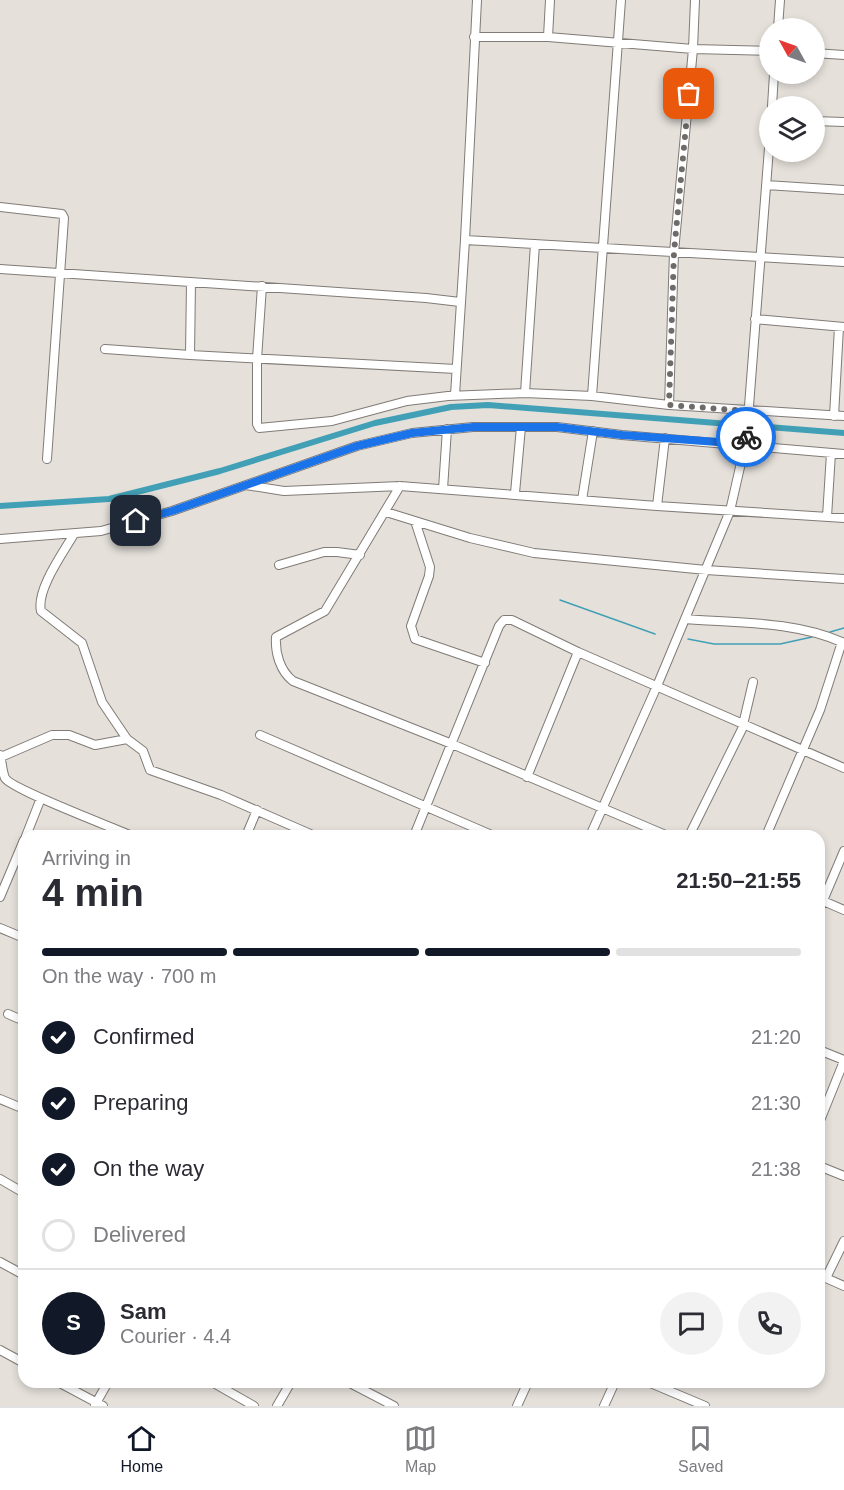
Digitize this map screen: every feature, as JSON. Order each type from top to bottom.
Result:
[{"type":"street","points":[[455,395],[477,0]]},
{"type":"street","points":[[548,37],[550,0]]},
{"type":"street","points":[[592,396],[621,0]]},
{"type":"street","points":[[669,405],[674,252],[693,49],[695,0]]},
{"type":"street","points":[[779,18],[780,0]]},
{"type":"street","points":[[474,37],[548,37],[693,49],[759,51]]},
{"type":"street","points":[[825,54],[844,55]]},
{"type":"street","points":[[825,121],[844,122]]},
{"type":"street","points":[[593,830],[657,686],[730,511],[748,415],[768,162]]},
{"type":"street","points":[[766,185],[844,190]]},
{"type":"street","points":[[0,207],[62,214],[64,218],[47,459]]},
{"type":"street","points":[[465,240],[844,262]]},
{"type":"street","points":[[525,393],[535,244]]},
{"type":"street","points":[[0,269],[460,302]]},
{"type":"street","points":[[190,355],[191,282]]},
{"type":"street","points":[[262,286],[257,359],[257,424],[260,428],[332,422],[407,401],[455,395],[525,393],[592,396],[748,415],[844,416]]},
{"type":"street","points":[[755,319],[842,327],[834,416]]},
{"type":"street","points":[[105,349],[456,369]]},
{"type":"street","points":[[515,494],[521,427]]},
{"type":"street","points":[[0,539],[101,531],[172,511],[357,446],[412,433],[447,429],[557,427],[665,438],[745,440],[844,454]]},
{"type":"street","points":[[443,489],[447,429]]},
{"type":"street","points":[[582,500],[593,431]]},
{"type":"street","points":[[657,506],[665,438]]},
{"type":"street","points":[[827,517],[831,453]]},
{"type":"street","points":[[245,485],[284,491],[400,486],[844,518]]},
{"type":"street","points":[[400,486],[325,611],[276,637],[275,645],[285,675],[293,681],[452,744],[654,830]]},
{"type":"street","points":[[386,512],[470,538],[534,553],[706,570],[844,579]]},
{"type":"street","points":[[415,521],[430,567],[411,632],[415,639],[485,663]]},
{"type":"street","points":[[74,534],[46,582],[40,598],[41,611],[82,643],[102,702],[127,739],[143,751],[150,770],[221,795],[302,830]]},
{"type":"street","points":[[279,565],[324,552],[360,555]]},
{"type":"street","points":[[685,619],[788,627],[818,633],[843,643],[804,751],[769,830]]},
{"type":"street","points":[[416,830],[499,626],[504,620],[512,620],[578,652],[844,768]]},
{"type":"street","points":[[527,777],[578,652]]},
{"type":"street","points":[[692,830],[744,724],[753,682]]},
{"type":"street","points":[[118,830],[41,798],[8,781],[5,778],[0,756],[9,755],[52,735],[69,735],[95,745],[127,739]]},
{"type":"street","points":[[260,735],[480,830]]},
{"type":"street","points":[[28,830],[41,798]]},
{"type":"street","points":[[249,830],[257,810]]},
{"type":"street","points":[[825,891],[844,851]]},
{"type":"street","points":[[0,897],[18,854]]},
{"type":"street","points":[[825,902],[844,910]]},
{"type":"street","points":[[0,928],[18,936]]},
{"type":"street","points":[[8,1014],[18,1018]]},
{"type":"street","points":[[825,1052],[844,1060],[825,1108]]},
{"type":"street","points":[[0,1099],[18,1106]]},
{"type":"street","points":[[825,1168],[844,1176]]},
{"type":"street","points":[[0,1179],[18,1190]]},
{"type":"street","points":[[825,1274],[844,1241]]},
{"type":"street","points":[[0,1262],[18,1272]]},
{"type":"street","points":[[825,1278],[844,1286]]},
{"type":"street","points":[[0,1350],[18,1360]]},
{"type":"street","points":[[68,1388],[98,1405],[105,1388]]},
{"type":"street","points":[[222,1388],[254,1406]]},
{"type":"street","points":[[278,1406],[288,1388]]},
{"type":"street","points":[[360,1388],[394,1406]]},
{"type":"street","points":[[517,1406],[525,1388]]},
{"type":"street","points":[[603,1406],[612,1388]]},
{"type":"street","points":[[662,1388],[705,1406]]},
{"type":"waterway","points":[[0,506],[109,499],[220,471],[375,423],[451,407],[488,405],[844,433]]},
{"type":"waterway","points":[[560,600],[655,634]]},
{"type":"waterway","points":[[830,632],[844,628]]},
{"type":"waterway","points":[[688,639],[714,644],[780,644],[812,637]]},
{"type":"way so far","points":[[689,94],[674,252],[669,405],[748,411],[746,437]]},
{"type":"route","points":[[136,521],[172,511],[357,446],[412,433],[473,427],[557,427],[622,435],[745,444],[746,437]]}]
